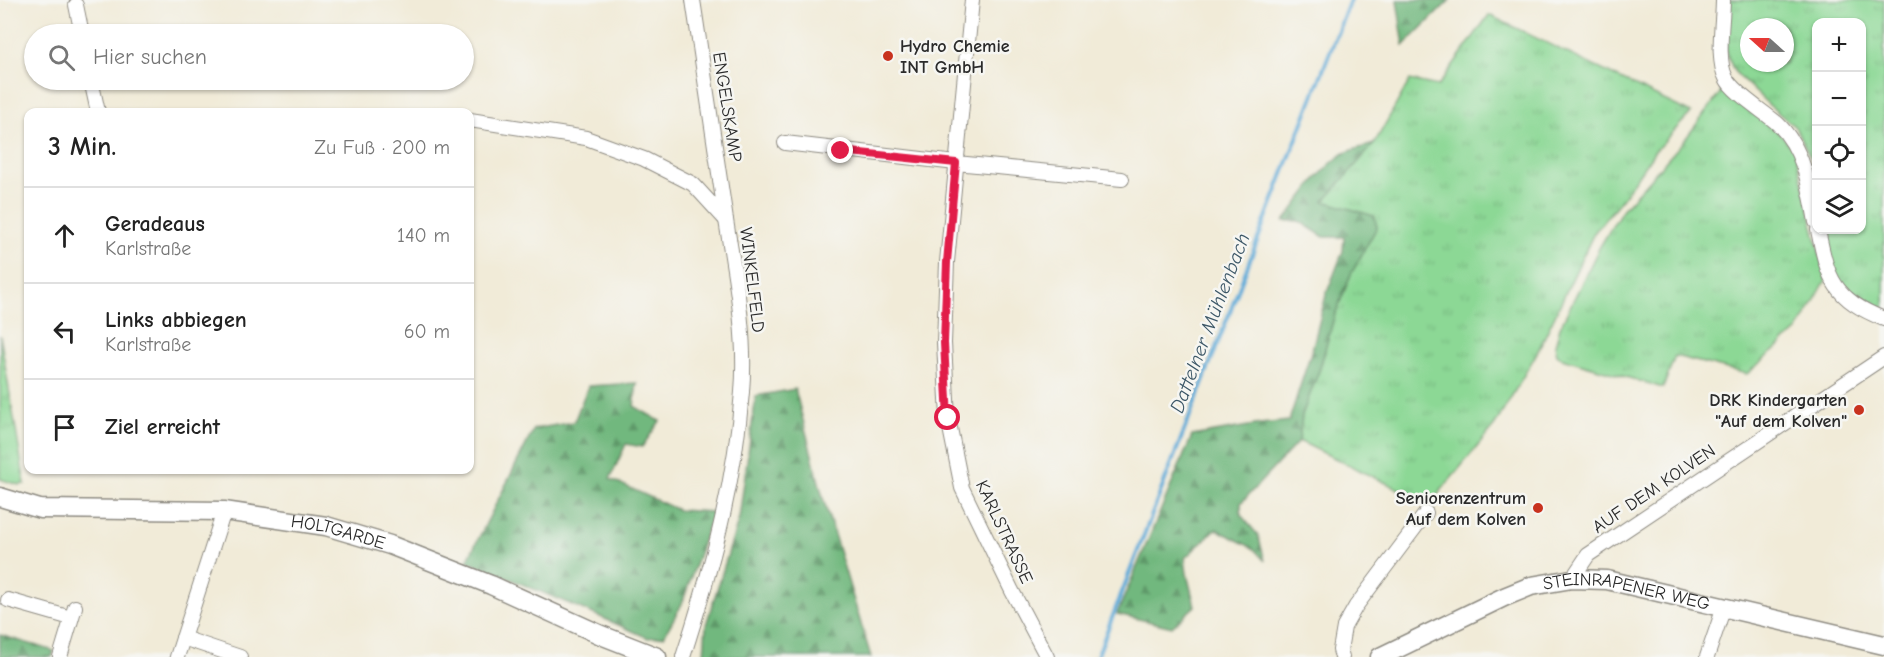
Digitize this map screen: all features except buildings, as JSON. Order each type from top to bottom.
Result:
[{"type":"street","name":"ENGELSKAMP","points":[[693,0],[726,220]]},
{"type":"street","name":"KARLSTRASSE","points":[[972,0],[947,262],[944,343],[948,418],[962,488],[1047,657]]},
{"type":"street","points":[[1723,0],[1721,63],[1726,79],[1780,126],[1793,144],[1802,163],[1812,205]]},
{"type":"street","points":[[76,5],[80,24]]},
{"type":"street","points":[[93,90],[97,108]]},
{"type":"street","name":"WINKELFELD","points":[[474,121],[586,138],[644,159],[693,184],[726,220],[742,322],[742,390],[735,460],[722,527],[683,657]]},
{"type":"street","points":[[785,143],[1122,179]]},
{"type":"street","points":[[1819,234],[1830,277],[1844,298],[1865,311],[1884,318]]},
{"type":"street","name":"AUF DEM KOLVEN","points":[[1572,579],[1588,555],[1847,379],[1884,357]]},
{"type":"street","name":"HOLTGARDE","points":[[0,497],[40,509],[224,511],[326,526],[390,545],[491,585],[601,635],[657,657]]},
{"type":"street","points":[[177,657],[224,511]]},
{"type":"street","points":[[1342,657],[1340,650],[1344,627],[1356,606],[1426,513]]},
{"type":"street","name":"STEINRAPENER WEG","points":[[1380,657],[1522,590],[1553,581],[1572,579],[1606,580],[1884,645]]},
{"type":"street","points":[[8,600],[73,613],[60,657]]},
{"type":"street","points":[[1707,657],[1724,607]]},
{"type":"street","points":[[183,638],[240,657]]},
{"type":"green space","points":[[1397,0],[1450,0],[1404,46]]},
{"type":"green space","points":[[1730,0],[1884,0],[1884,308],[1867,305],[1834,277],[1826,234],[1866,234],[1866,18],[1812,18],[1812,165],[1795,127],[1734,71],[1726,52]]},
{"type":"green space","points":[[1489,15],[1691,113],[1654,152],[1624,196],[1594,233],[1538,351],[1495,425],[1430,504],[1299,441],[1302,415],[1320,368],[1334,317],[1351,274],[1377,227],[1374,216],[1324,201],[1374,144],[1410,80],[1438,86]]},
{"type":"green space","points":[[1728,89],[1780,133],[1795,151],[1812,222],[1812,234],[1815,234],[1826,280],[1798,330],[1747,374],[1675,356],[1663,388],[1562,358],[1557,354],[1555,345],[1560,327],[1599,248],[1622,210],[1683,142],[1722,91]]},
{"type":"green space","points":[[1374,144],[1324,201],[1374,216],[1377,227],[1351,274],[1334,317],[1320,368],[1302,415],[1299,441],[1241,503],[1241,515],[1258,535],[1265,561],[1253,548],[1216,529],[1185,558],[1195,606],[1172,627],[1117,614],[1192,436],[1289,421],[1313,346],[1326,295],[1343,251],[1344,237],[1324,237],[1299,221],[1284,221],[1318,177],[1334,161],[1347,152]]},
{"type":"green space","points":[[0,335],[25,484],[19,485],[0,479]]},
{"type":"green space","points":[[637,383],[634,406],[660,421],[642,447],[626,444],[610,479],[678,510],[713,512],[682,604],[664,636],[648,638],[467,561],[534,429],[574,422],[588,386]]},
{"type":"green space","points":[[795,389],[823,498],[871,657],[708,657],[704,655],[706,625],[739,518],[756,396]]},
{"type":"green space","points":[[0,635],[54,651],[52,657],[0,657]]},
{"type":"waterway","name":"Dattelner Mühlenbach","points":[[1097,657],[1350,0]]},
{"type":"place","name":"Hydro Chemie INT GmbH","points":[[888,56]]},
{"type":"place","name":"DRK Kindergarten \"Auf dem Kolven\"","points":[[1859,410]]},
{"type":"place","name":"Seniorenzentrum Auf dem Kolven","points":[[1538,508]]},
{"type":"route","points":[[841,151],[956,163],[947,262],[944,343],[948,418]]}]
